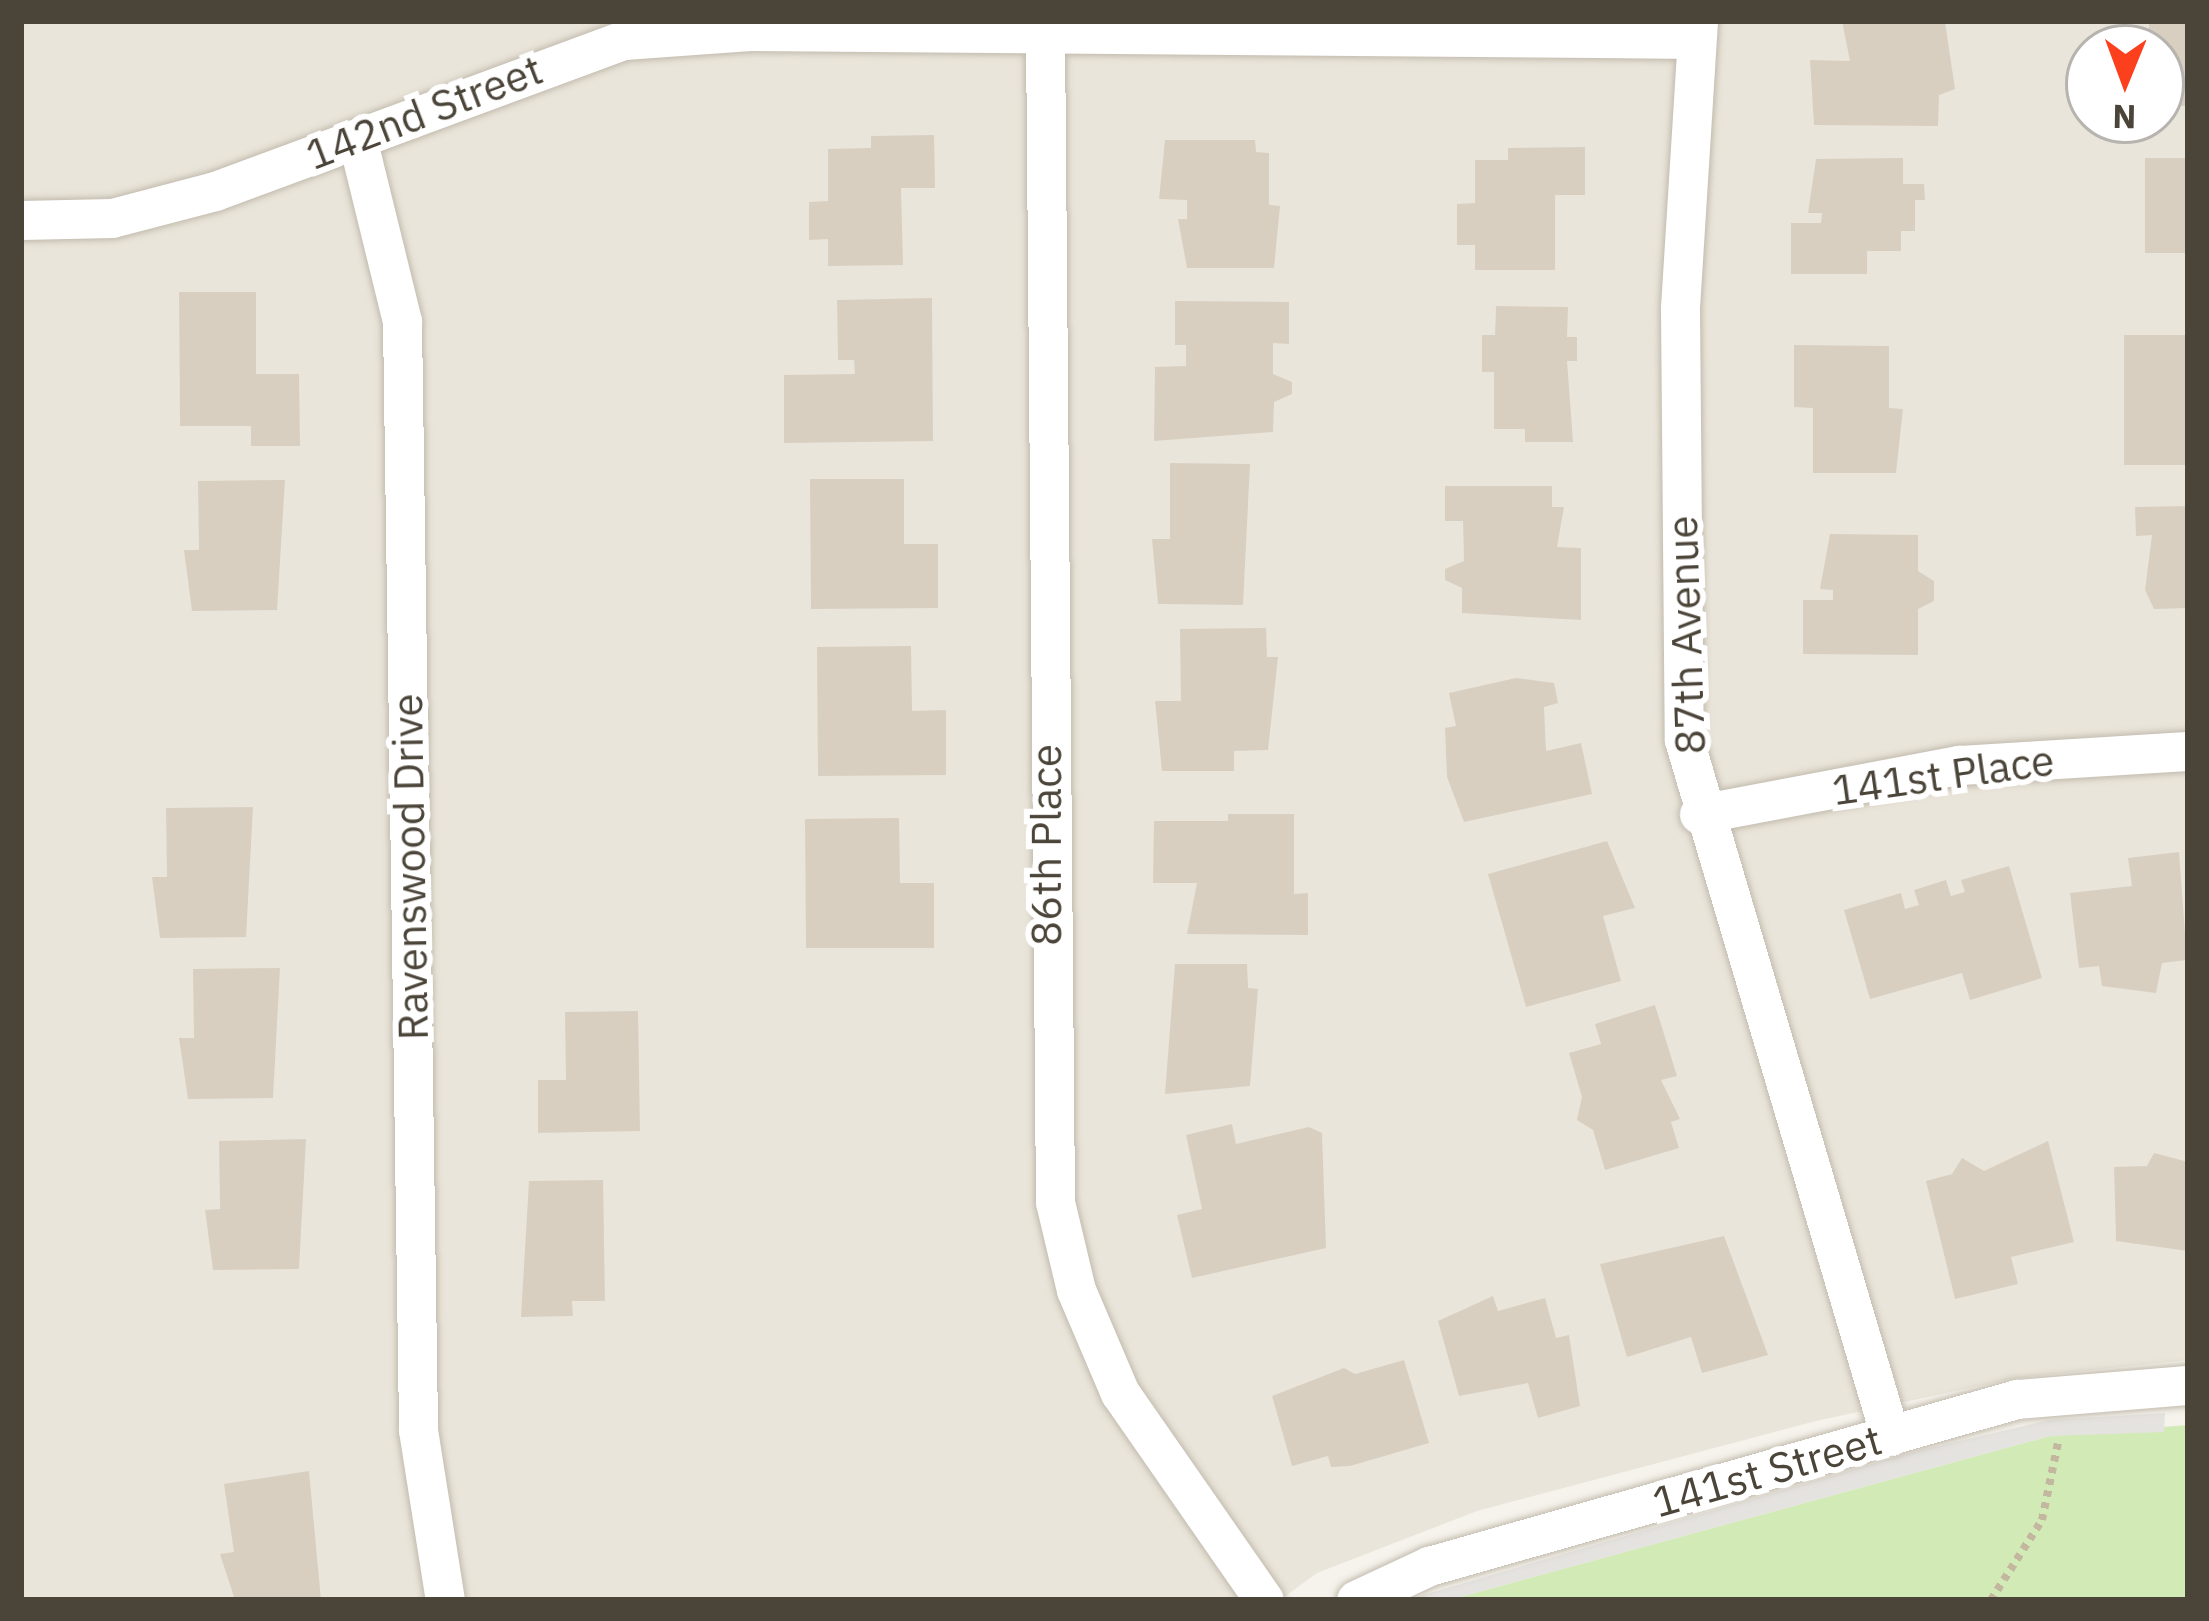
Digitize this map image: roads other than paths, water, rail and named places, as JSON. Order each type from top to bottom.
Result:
[{"type":"street","name":"142nd Street","points":[[21,220],[144,212],[624,40],[1697,30]]},
{"type":"street","name":"87th Avenue","points":[[1697,30],[1680,333],[1684,740],[1699,814],[1890,1436]]},
{"type":"street","name":"86th Place","points":[[1045,33],[1046,1063],[1055,1202],[1076,1290],[1120,1393],[1264,1600]]},
{"type":"street","name":"Ravenswood Drive","points":[[358,138],[403,321],[418,1430],[445,1600]]},
{"type":"street","name":"141st Place","points":[[1699,814],[1959,765],[2188,751]]},
{"type":"street","name":"141st Street","points":[[1357,1600],[1429,1566],[2017,1400],[2188,1385]]}]
